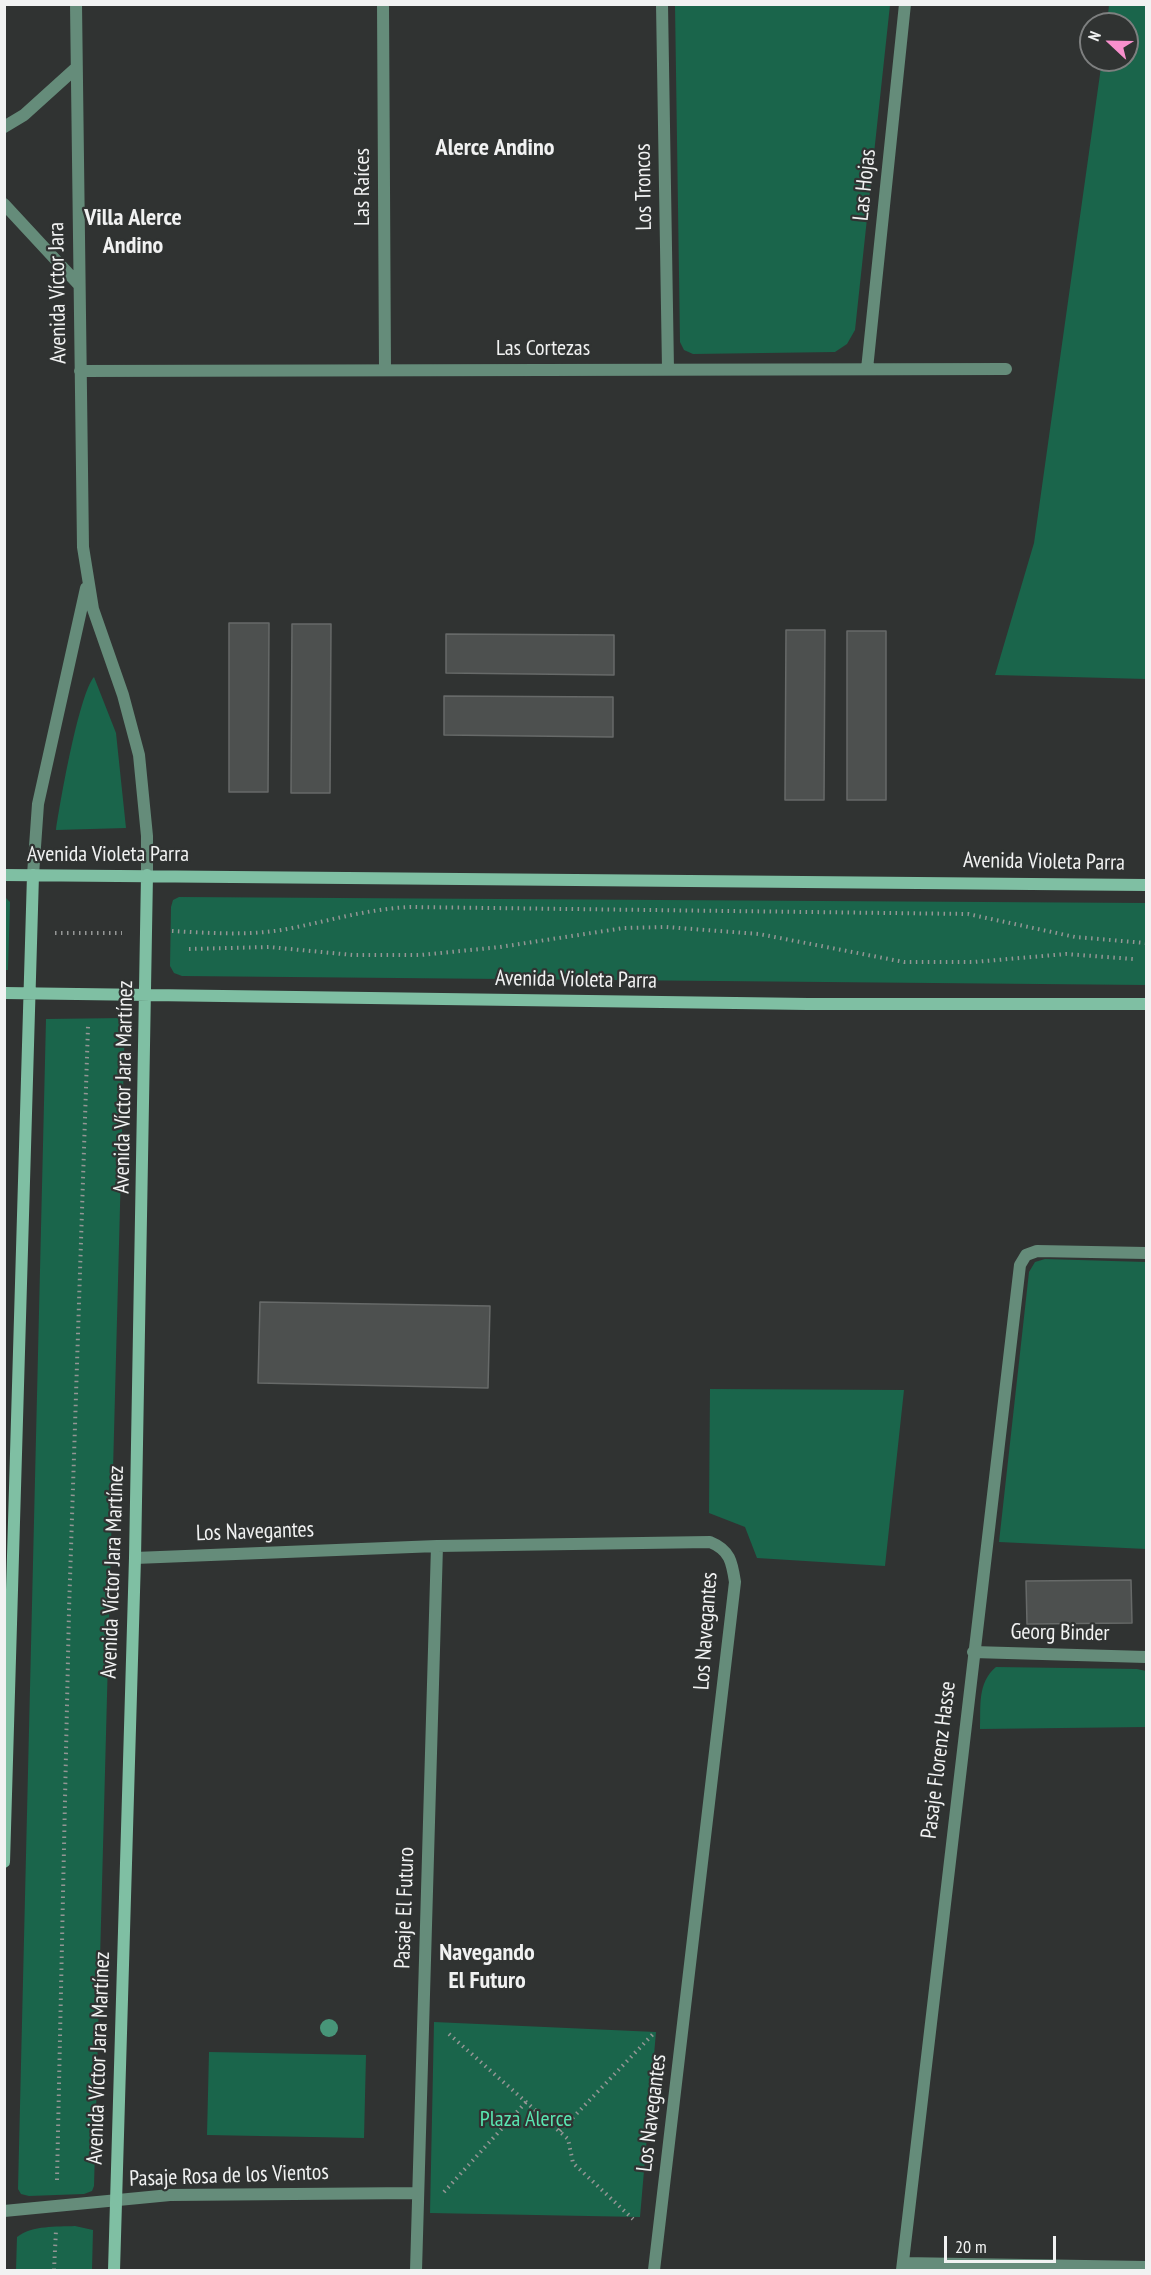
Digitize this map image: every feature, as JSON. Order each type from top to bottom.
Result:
[{"type":"main road","name":"Avenida Violeta Parra","points":[[4,875],[1146,885]]},
{"type":"main road","points":[[4,1862],[9,1531],[33,875]]},
{"type":"main road","name":"Avenida Víctor Jara Martínez","points":[[114,2271],[135,1558],[147,996],[147,875]]},
{"type":"main road","name":"Avenida Violeta Parra","points":[[4,993],[1146,1005]]},
{"type":"street","name":"Avenida Víctor Jara","points":[[76,4],[81,494],[87,581],[93,609],[134,728],[144,789],[147,875]]},
{"type":"street","name":"Las Raíces","points":[[383,4],[385,370]]},
{"type":"street","name":"Los Troncos","points":[[662,4],[668,369]]},
{"type":"street","name":"Las Hojas","points":[[867,369],[905,4]]},
{"type":"street","points":[[4,127],[24,115],[76,68]]},
{"type":"street","points":[[4,204],[79,285]]},
{"type":"street","name":"Las Cortezas","points":[[80,371],[1006,369]]},
{"type":"street","name":"Avenida Víctor Jara","points":[[33,875],[38,804],[87,581]]},
{"type":"street","name":"Pasaje Florenz Hasse","points":[[902,2267],[1020,1264],[1026,1255],[1037,1251],[1146,1253]]},
{"type":"street","name":"Los Navegantes","points":[[135,1558],[436,1546],[711,1542],[722,1547],[729,1554],[735,1582],[688,1998],[654,2271]]},
{"type":"street","name":"Pasaje El Futuro","points":[[417,2271],[436,1546]]},
{"type":"street","name":"Georg Binder","points":[[973,1652],[1146,1657]]},
{"type":"street","name":"Pasaje Rosa de los Vientos","points":[[4,2211],[170,2195],[418,2193]]},
{"type":"street","points":[[902,2267],[1146,2267]]},
{"type":"path","points":[[31,933],[230,933],[286,929],[354,912],[410,908],[879,912],[968,914],[1075,937],[1146,943]]},
{"type":"path","points":[[189,949],[269,947],[354,954],[422,955],[500,947],[613,929],[666,927],[759,934],[904,962],[974,962],[1066,954],[1133,959]]},
{"type":"path","points":[[54,2271],[70,1575],[88,1026]]},
{"type":"path","points":[[560,2132],[688,1998]]},
{"type":"path","points":[[424,2012],[568,2139],[573,2163],[658,2242]]},
{"type":"path","points":[[418,2221],[526,2102]]},
{"type":"green space","points":[[675,5],[890,5],[855,330],[847,344],[835,352],[693,354],[684,350],[680,342]]},
{"type":"green space","points":[[1109,5],[1146,5],[1146,679],[995,675],[1034,543],[1100,72],[1139,72],[1139,12],[1108,12]]},
{"type":"green space","points":[[94,677],[116,733],[126,828],[56,830],[76,725],[88,687]]},
{"type":"green space","points":[[5,897],[10,902],[8,970],[5,970]]},
{"type":"green space","points":[[179,897],[1146,903],[1146,985],[182,976],[174,973],[170,966],[171,907],[173,900]]},
{"type":"green space","points":[[125,1018],[94,2186],[92,2191],[84,2194],[29,2196],[21,2194],[18,2189],[46,1019]]},
{"type":"green space","points":[[1045,1259],[1146,1262],[1146,1549],[999,1542],[1029,1272],[1035,1262]]},
{"type":"green space","points":[[710,1389],[904,1390],[885,1566],[757,1558],[745,1527],[709,1513]]},
{"type":"green space","points":[[996,1667],[1146,1671],[1146,1727],[980,1729],[980,1704],[983,1688],[990,1673]]},
{"type":"green space","name":"Plaza Alerce","points":[[434,2022],[656,2032],[640,2217],[430,2213]]},
{"type":"green space","points":[[209,2052],[366,2055],[364,2138],[207,2135]]},
{"type":"green space","points":[[75,2226],[93,2230],[92,2270],[16,2270],[17,2237],[30,2230]]},
{"type":"building","points":[[229,623],[269,623],[268,792],[229,792]]},
{"type":"building","points":[[292,624],[331,624],[330,793],[291,793]]},
{"type":"building","points":[[786,630],[825,630],[824,800],[785,800]]},
{"type":"building","points":[[847,631],[886,631],[886,800],[847,800]]},
{"type":"building","points":[[446,634],[614,635],[614,675],[446,673]]},
{"type":"building","points":[[444,696],[613,697],[613,737],[444,735]]},
{"type":"building","points":[[260,1302],[490,1306],[488,1388],[258,1383]]},
{"type":"building","points":[[1131,1580],[1132,1623],[1027,1624],[1026,1581]]},
{"type":"district","name":"Alerce Andino","points":[[495,148]]},
{"type":"district","name":"Villa Alerce Andino","points":[[133,232]]},
{"type":"district","name":"Navegando El Futuro","points":[[487,1967]]}]
